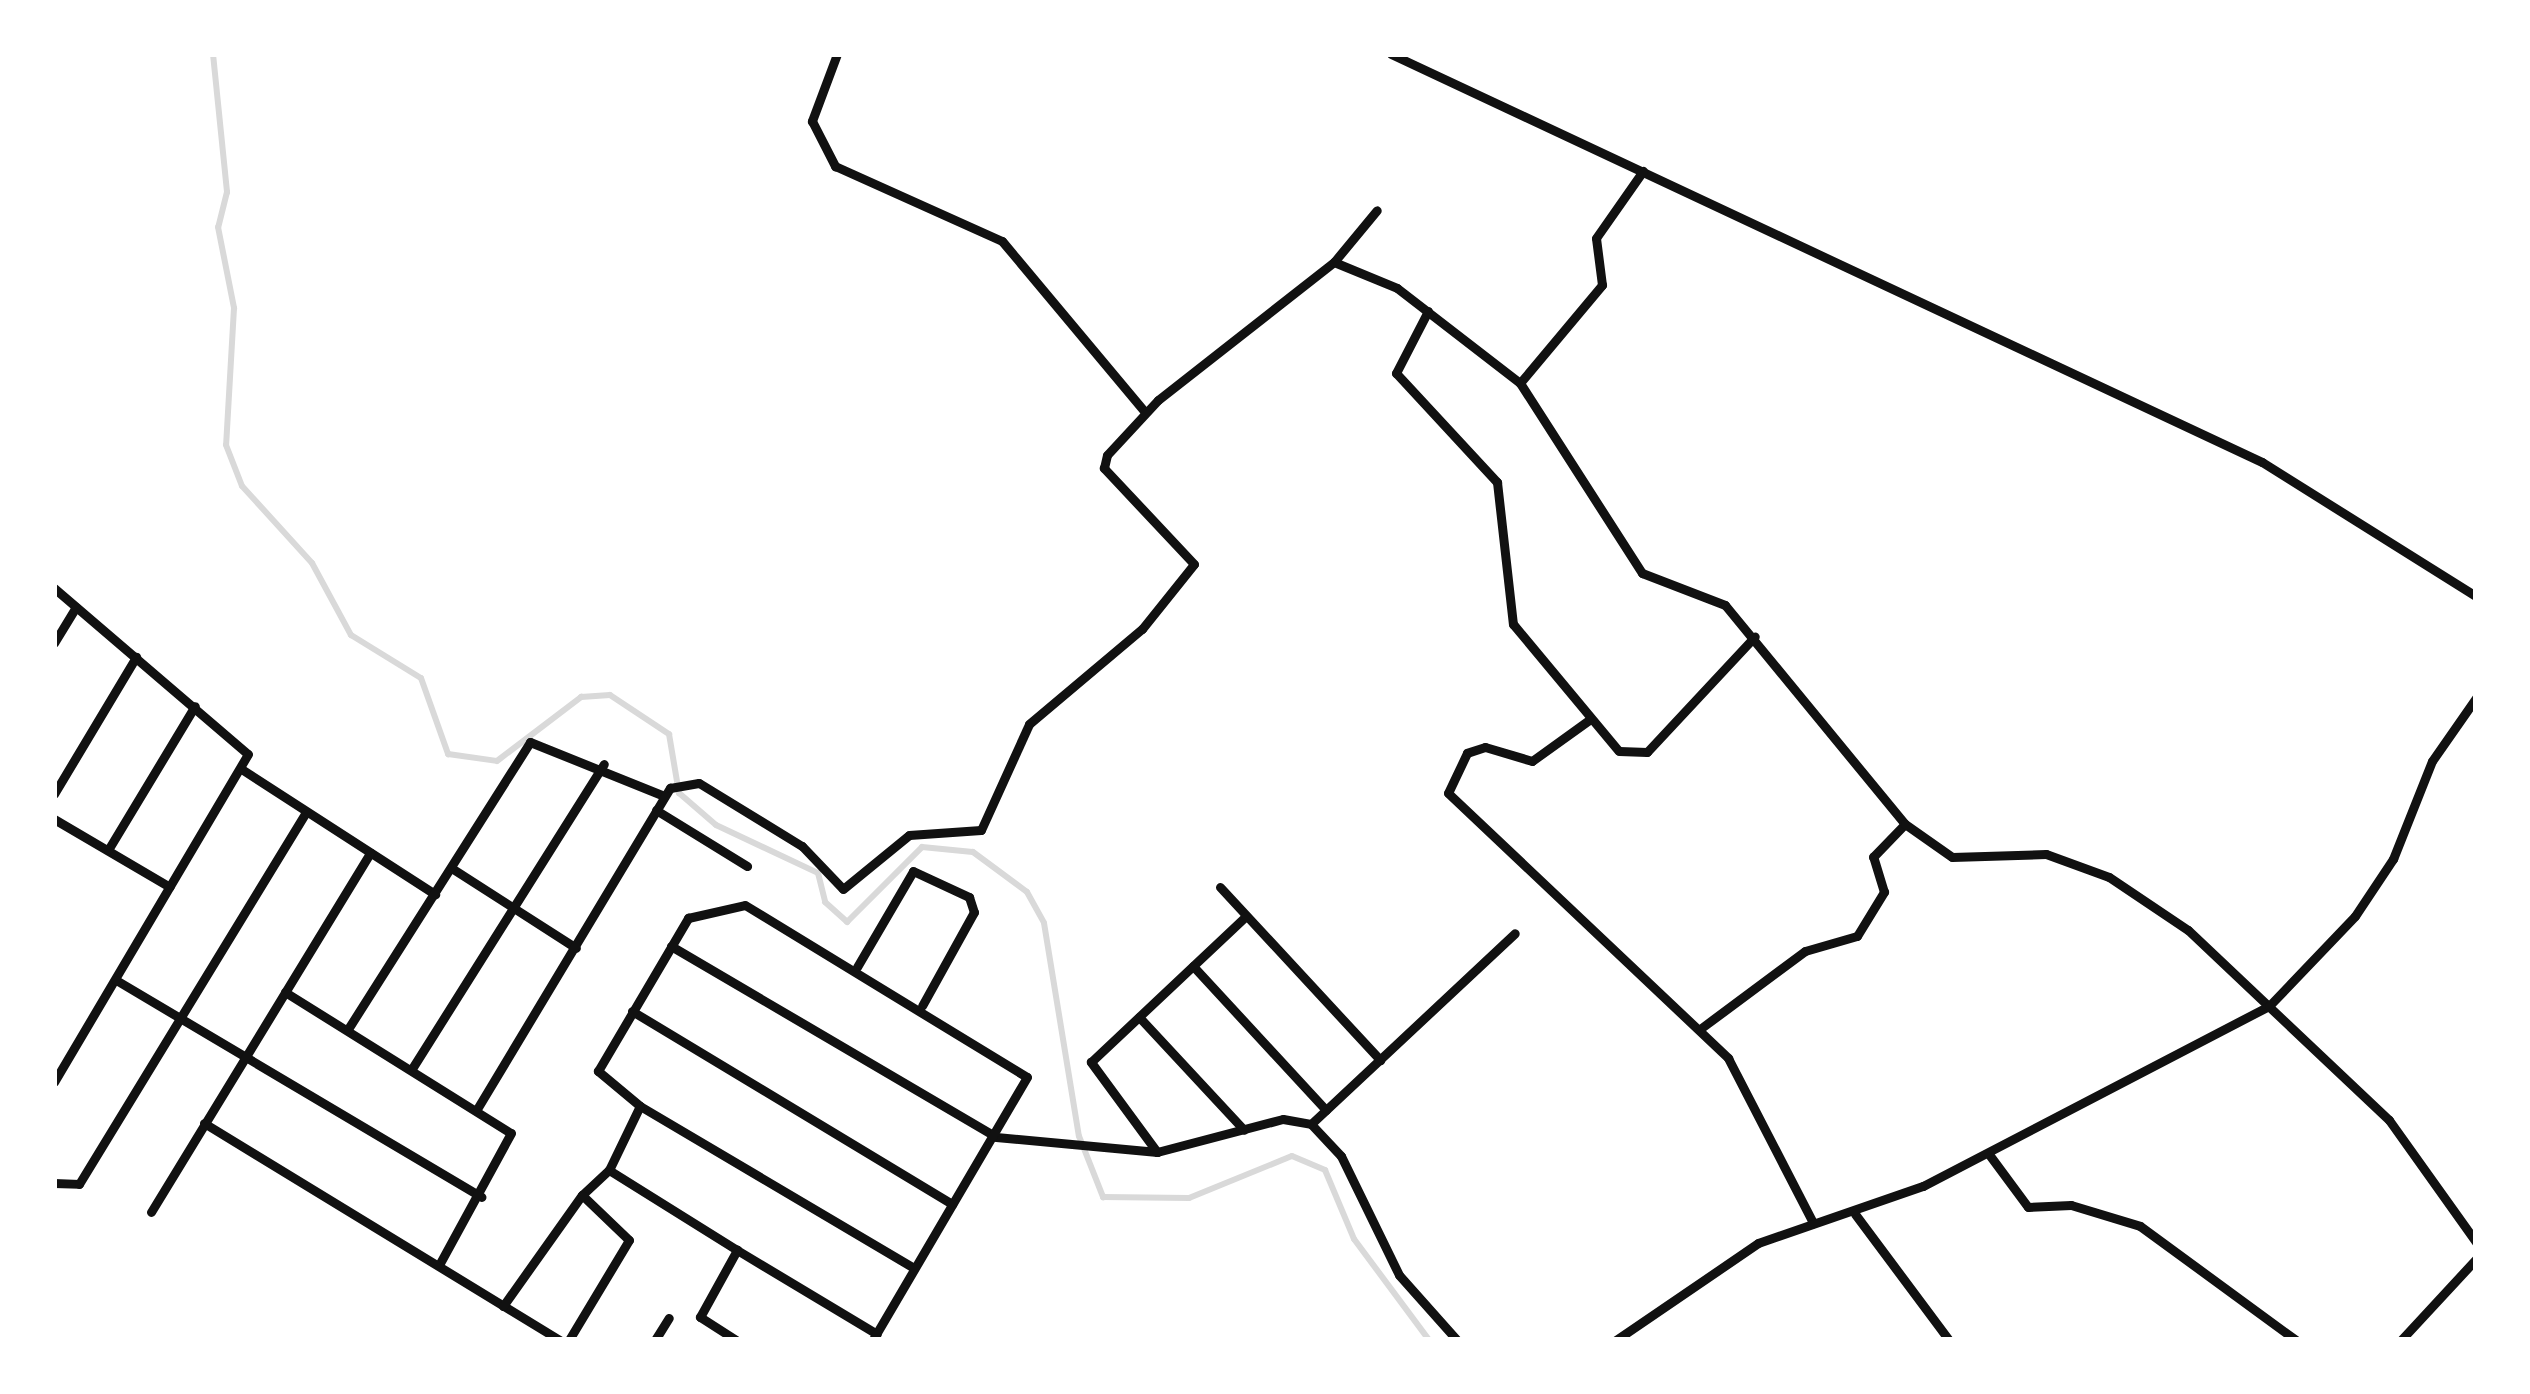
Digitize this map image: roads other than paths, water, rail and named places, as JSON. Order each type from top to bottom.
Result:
[{"type":"street","points":[[837,54],[812,121],[835,166],[1001,242],[1145,412]]},
{"type":"street","points":[[1391,54],[2287,474],[2476,596]]},
{"type":"street","points":[[1520,382],[1602,285],[1596,238],[1643,171]]},
{"type":"street","points":[[477,1109],[667,792],[686,783],[787,835],[843,889],[909,835],[981,830],[1029,724],[1189,577],[1188,549],[1104,468],[1145,412],[1334,262],[1377,210]]},
{"type":"street","points":[[1334,262],[1428,311],[1520,382],[1642,573],[1725,605],[1905,824],[1952,857],[2046,854],[2109,877],[2269,1006],[2389,1120],[2476,1242]]},
{"type":"street","points":[[1428,311],[1393,366],[1505,498],[1514,624],[1618,751],[1647,752],[1755,636]]},
{"type":"street","points":[[54,588],[248,752],[243,770],[54,1082]]},
{"type":"street","points":[[54,643],[76,607]]},
{"type":"street","points":[[54,794],[136,656]]},
{"type":"street","points":[[1616,1340],[1758,1243],[1855,1214],[1988,1153],[2269,1006],[2355,916],[2432,760],[2476,698]]},
{"type":"street","points":[[108,850],[195,706]]},
{"type":"street","points":[[1589,720],[1532,761],[1485,747],[1467,753],[1448,793],[1700,1029],[1760,1105],[1813,1223]]},
{"type":"street","points":[[348,1029],[530,742],[604,764],[667,792]]},
{"type":"street","points":[[412,1067],[604,764]]},
{"type":"street","points":[[243,770],[435,894]]},
{"type":"street","points":[[656,810],[747,866]]},
{"type":"street","points":[[54,1184],[79,1184],[306,812]]},
{"type":"street","points":[[54,819],[170,886]]},
{"type":"street","points":[[1700,1029],[1805,950],[1857,935],[1883,892],[1873,857],[1905,824]]},
{"type":"street","points":[[151,1212],[370,853]]},
{"type":"street","points":[[452,869],[576,948]]},
{"type":"street","points":[[857,968],[914,871],[969,897],[974,912],[922,1006]]},
{"type":"street","points":[[1220,887],[1380,1060]]},
{"type":"street","points":[[609,1170],[875,1337],[1025,1088],[1022,1068],[745,905],[694,911],[598,1071],[640,1106],[914,1268]]},
{"type":"street","points":[[1157,1152],[1089,1071],[1246,916]]},
{"type":"street","points":[[671,946],[996,1137],[1157,1152],[1244,1130],[1311,1124],[1515,933]]},
{"type":"street","points":[[1193,966],[1327,1110]]},
{"type":"street","points":[[116,980],[481,1197]]},
{"type":"street","points":[[285,992],[511,1133],[481,1197],[439,1265]]},
{"type":"street","points":[[632,1011],[952,1204]]},
{"type":"street","points":[[1139,1017],[1244,1130]]},
{"type":"street","points":[[502,1306],[582,1195],[609,1170],[640,1106]]},
{"type":"street","points":[[204,1123],[564,1340],[628,1240],[582,1195]]},
{"type":"street","points":[[1311,1124],[1341,1156],[1390,1262],[1457,1340]]},
{"type":"street","points":[[1988,1153],[2028,1207],[2071,1205],[2140,1226],[2296,1340]]},
{"type":"street","points":[[1855,1214],[1949,1340]]},
{"type":"street","points":[[736,1340],[700,1317],[737,1250]]},
{"type":"street","points":[[2402,1340],[2476,1259]]},
{"type":"street","points":[[655,1340],[669,1318]]},
{"type":"waterway","points":[[213,54],[227,192],[218,227],[234,308],[226,445],[242,486],[312,563],[351,635],[421,678],[448,754],[497,761],[581,697],[610,695],[669,734],[679,793],[716,825],[818,873],[825,902],[847,922],[922,847],[973,852],[1027,892],[1044,923],[1079,1136],[1103,1197],[1189,1198],[1292,1156],[1325,1170],[1354,1239],[1429,1340]]}]
